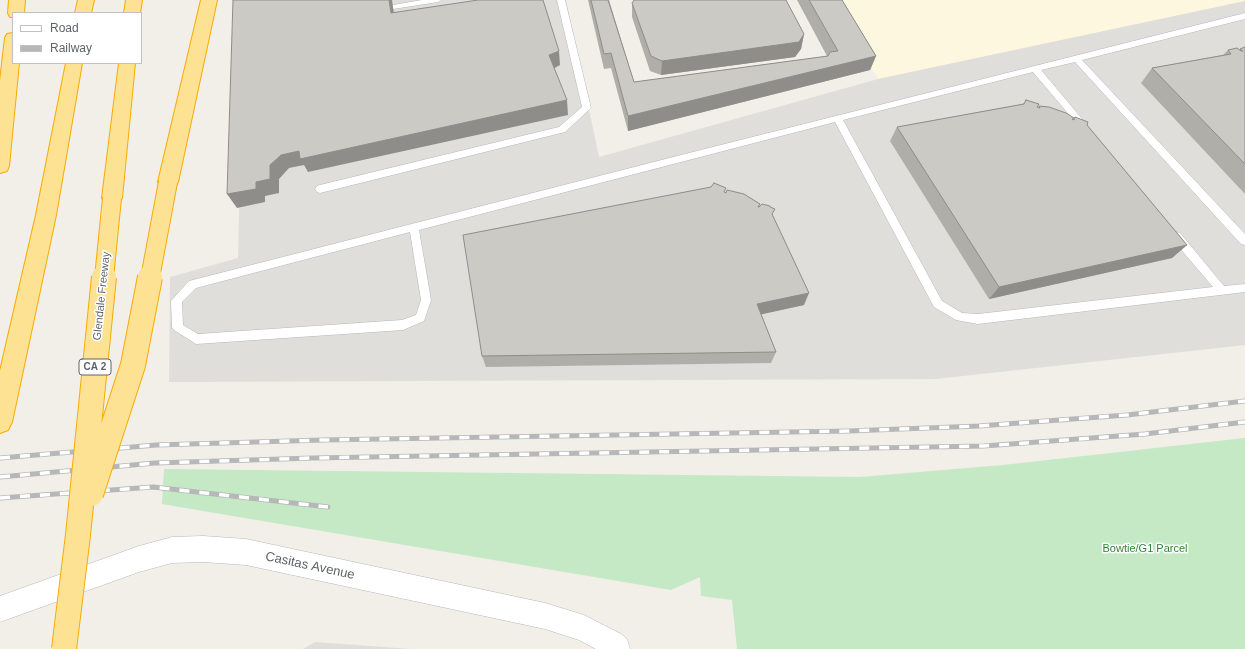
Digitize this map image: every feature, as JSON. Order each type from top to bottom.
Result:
[{"type":"highway","points":[[16,12],[17,0]]},
{"type":"highway","points":[[83,12],[86,0]]},
{"type":"highway","points":[[132,12],[134,0]]},
{"type":"highway","points":[[78,535],[133,365],[168,182],[209,0]]},
{"type":"highway","points":[[0,166],[12,48]]},
{"type":"highway","points":[[0,422],[46,215],[74,64]]},
{"type":"highway","name":"Glendale Freeway","points":[[64,649],[78,535],[127,64]]},
{"type":"street","name":"Casitas Avenue","points":[[0,609],[139,559],[172,550],[203,549],[246,552],[544,616],[584,628],[612,643],[618,649]]},
{"type":"lane","points":[[393,7],[438,0]]},
{"type":"lane","points":[[320,189],[562,130],[587,108],[561,0]]},
{"type":"lane","points":[[414,227],[426,300],[420,318],[403,325],[196,339],[178,327],[176,301],[193,284],[414,227],[1245,16]]},
{"type":"lane","points":[[1077,59],[1245,241]]},
{"type":"lane","points":[[1035,69],[1091,135]]},
{"type":"lane","points":[[838,119],[938,304],[960,317],[978,319],[1245,288]]},
{"type":"lane","points":[[1172,231],[1222,291]]},
{"type":"shaded area","points":[[244,0],[566,0],[599,157],[878,79],[1245,1],[1245,345],[936,379],[169,382],[170,277],[238,258]]},
{"type":"shaded area","points":[[833,0],[1245,0],[1245,1],[878,79]]},
{"type":"shaded area","points":[[315,642],[411,649],[303,649]]},
{"type":"green space","name":"Bowtie/G1 Parcel","points":[[1245,438],[1245,649],[737,649],[732,600],[701,596],[700,577],[671,590],[162,504],[164,469],[860,477],[1003,465]]},
{"type":"building","points":[[233,0],[389,0],[391,13],[478,0],[543,0],[559,51],[549,55],[567,100],[300,159],[299,151],[281,155],[270,165],[270,179],[256,182],[256,189],[227,194]]},
{"type":"building","points":[[591,0],[608,0],[634,82],[828,56],[830,52],[838,51],[809,0],[842,0],[876,56],[628,116],[611,53],[604,54]]},
{"type":"building","points":[[634,0],[786,0],[804,34],[799,42],[662,61],[651,56],[632,3]]},
{"type":"building","points":[[1245,47],[1245,164],[1152,68],[1231,54],[1228,50],[1237,48],[1243,51],[1240,49]]},
{"type":"building","points":[[1026,100],[1039,104],[1037,107],[1049,107],[1066,113],[1074,118],[1072,119],[1074,120],[1075,117],[1088,122],[1087,125],[1187,245],[999,287],[897,127],[1024,104]]},
{"type":"building","points":[[714,183],[726,188],[724,192],[726,193],[727,190],[744,194],[760,204],[758,207],[762,204],[775,209],[772,214],[809,293],[757,304],[776,352],[482,356],[463,235],[711,187]]},
{"type":"railway","points":[[0,458],[156,445],[323,440],[849,431],[979,426],[1127,415],[1245,401]]},
{"type":"railway","points":[[0,477],[155,463],[313,458],[984,446],[1145,434],[1245,422]]},
{"type":"railway","points":[[0,498],[153,487],[328,507]]}]
